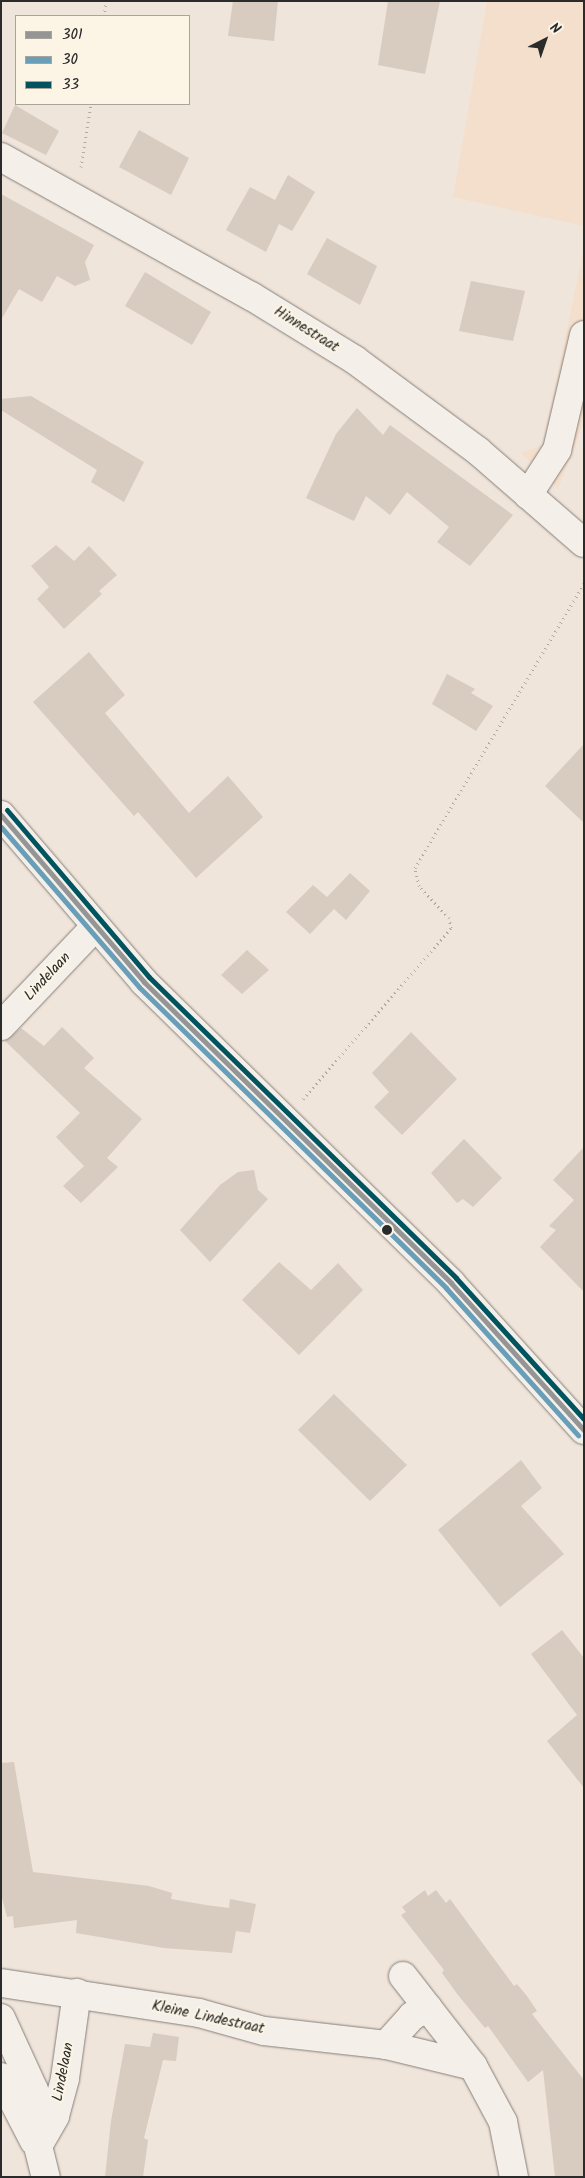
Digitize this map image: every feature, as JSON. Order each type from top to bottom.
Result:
[{"type":"street","name":"Hinnestraat","points":[[1,157],[251,296],[355,360],[478,451],[584,543]]},
{"type":"street","points":[[528,495],[557,450],[584,335]]},
{"type":"street","points":[[1,815],[144,982],[451,1283],[584,1430]]},
{"type":"street","name":"Lindelaan","points":[[1,1026],[95,927]]},
{"type":"street","points":[[403,1976],[473,2066],[503,2122],[514,2177]]},
{"type":"street","name":"Kleine Lindestraat","points":[[1,1983],[199,2013],[264,2031],[386,2045],[473,2066]]},
{"type":"street","name":"Lindelaan","points":[[38,2146],[55,2116],[65,2078],[77,1993]]},
{"type":"street","points":[[386,2045],[412,2016],[428,2008]]},
{"type":"street","name":"Lindelaan","points":[[1,2018],[34,2090],[38,2146],[46,2177]]},
{"type":"street","name":"Lindelaan","points":[[1,2077],[38,2146]]},
{"type":"path","points":[[104,15],[106,1]]},
{"type":"path","points":[[76,200],[90,105]]},
{"type":"path","points":[[284,1121],[451,928],[449,918],[419,886],[414,868],[584,584]]},
{"type":"shaded area","points":[[487,1],[584,1],[584,226],[453,197]]},
{"type":"shaded area","points":[[584,248],[584,422],[558,489],[521,453],[543,445]]},
{"type":"building","points":[[233,1],[278,1],[274,41],[228,36]]},
{"type":"building","points":[[388,1],[440,1],[425,74],[378,65]]},
{"type":"building","points":[[15,105],[59,131],[46,155],[2,133]]},
{"type":"building","points":[[139,130],[189,158],[171,195],[119,167]]},
{"type":"building","points":[[288,175],[315,192],[292,231],[279,224],[266,252],[226,230],[250,187],[275,200]]},
{"type":"building","points":[[1,194],[94,245],[85,262],[90,280],[75,286],[57,276],[42,302],[19,289],[1,320]]},
{"type":"building","points":[[327,238],[377,266],[360,305],[307,274]]},
{"type":"building","points":[[145,272],[211,312],[192,345],[125,306]]},
{"type":"building","points":[[471,281],[525,291],[513,341],[459,331]]},
{"type":"building","points":[[31,396],[144,462],[124,502],[91,482],[97,470],[1,410],[1,399]]},
{"type":"building","points":[[357,408],[383,435],[390,425],[513,515],[470,566],[437,542],[449,527],[407,492],[390,515],[366,496],[354,521],[306,498],[336,434]]},
{"type":"building","points":[[56,545],[74,561],[89,546],[117,575],[99,591],[102,594],[64,629],[37,599],[49,587],[31,566]]},
{"type":"building","points":[[89,652],[125,695],[105,713],[189,813],[228,776],[263,817],[196,878],[138,812],[134,816],[33,702]]},
{"type":"building","points":[[447,674],[475,689],[471,693],[493,706],[476,731],[432,704]]},
{"type":"building","points":[[584,744],[584,823],[545,786]]},
{"type":"building","points":[[350,873],[370,891],[346,920],[334,909],[310,934],[286,912],[313,885],[327,897]]},
{"type":"building","points":[[247,950],[269,970],[242,994],[221,975]]},
{"type":"building","points":[[62,1027],[94,1058],[84,1068],[142,1119],[107,1158],[118,1167],[81,1203],[63,1186],[84,1166],[56,1137],[80,1113],[5,1041],[21,1028],[44,1046]]},
{"type":"building","points":[[411,1032],[457,1079],[402,1135],[374,1107],[389,1092],[372,1073]]},
{"type":"building","points":[[464,1139],[502,1178],[473,1207],[463,1199],[457,1203],[431,1173]]},
{"type":"building","points":[[584,1147],[584,1292],[540,1247],[556,1230],[549,1226],[574,1200],[553,1180]]},
{"type":"building","points":[[254,1170],[258,1190],[268,1199],[210,1262],[180,1230],[220,1185],[238,1172]]},
{"type":"building","points":[[279,1262],[311,1290],[338,1263],[363,1290],[299,1355],[242,1300]]},
{"type":"building","points":[[334,1394],[407,1465],[370,1501],[298,1430]]},
{"type":"building","points":[[521,1460],[542,1488],[521,1506],[564,1554],[500,1607],[438,1530]]},
{"type":"building","points":[[562,1630],[584,1658],[584,1788],[547,1741],[577,1715],[531,1654]]},
{"type":"building","points":[[14,1762],[33,1872],[149,1886],[172,1893],[171,1899],[206,1905],[229,1908],[230,1899],[256,1904],[250,1933],[236,1931],[232,1953],[164,1948],[76,1933],[77,1920],[14,1928],[13,1916],[7,1917],[1,1894],[1,1763]]},
{"type":"building","points":[[425,1890],[428,1896],[436,1890],[446,1903],[450,1899],[514,1986],[517,1984],[527,1996],[537,2011],[532,2014],[584,2080],[584,2177],[555,2177],[543,2070],[528,2082],[488,2026],[485,2028],[458,1995],[442,1973],[444,1970],[401,1915],[406,1912],[402,1907]]},
{"type":"building","points":[[153,2033],[179,2037],[176,2061],[163,2060],[144,2138],[148,2140],[143,2177],[105,2177],[111,2121],[125,2044],[150,2047]]},
{"type":"transit line","name":"33","points":[[7,810],[149,977],[456,1278],[584,1419]]},
{"type":"transit line","name":"301","points":[[1,815],[144,982],[451,1283],[584,1430]]},
{"type":"transit line","name":"30","points":[[1,827],[139,987],[446,1288],[578,1435]]}]
